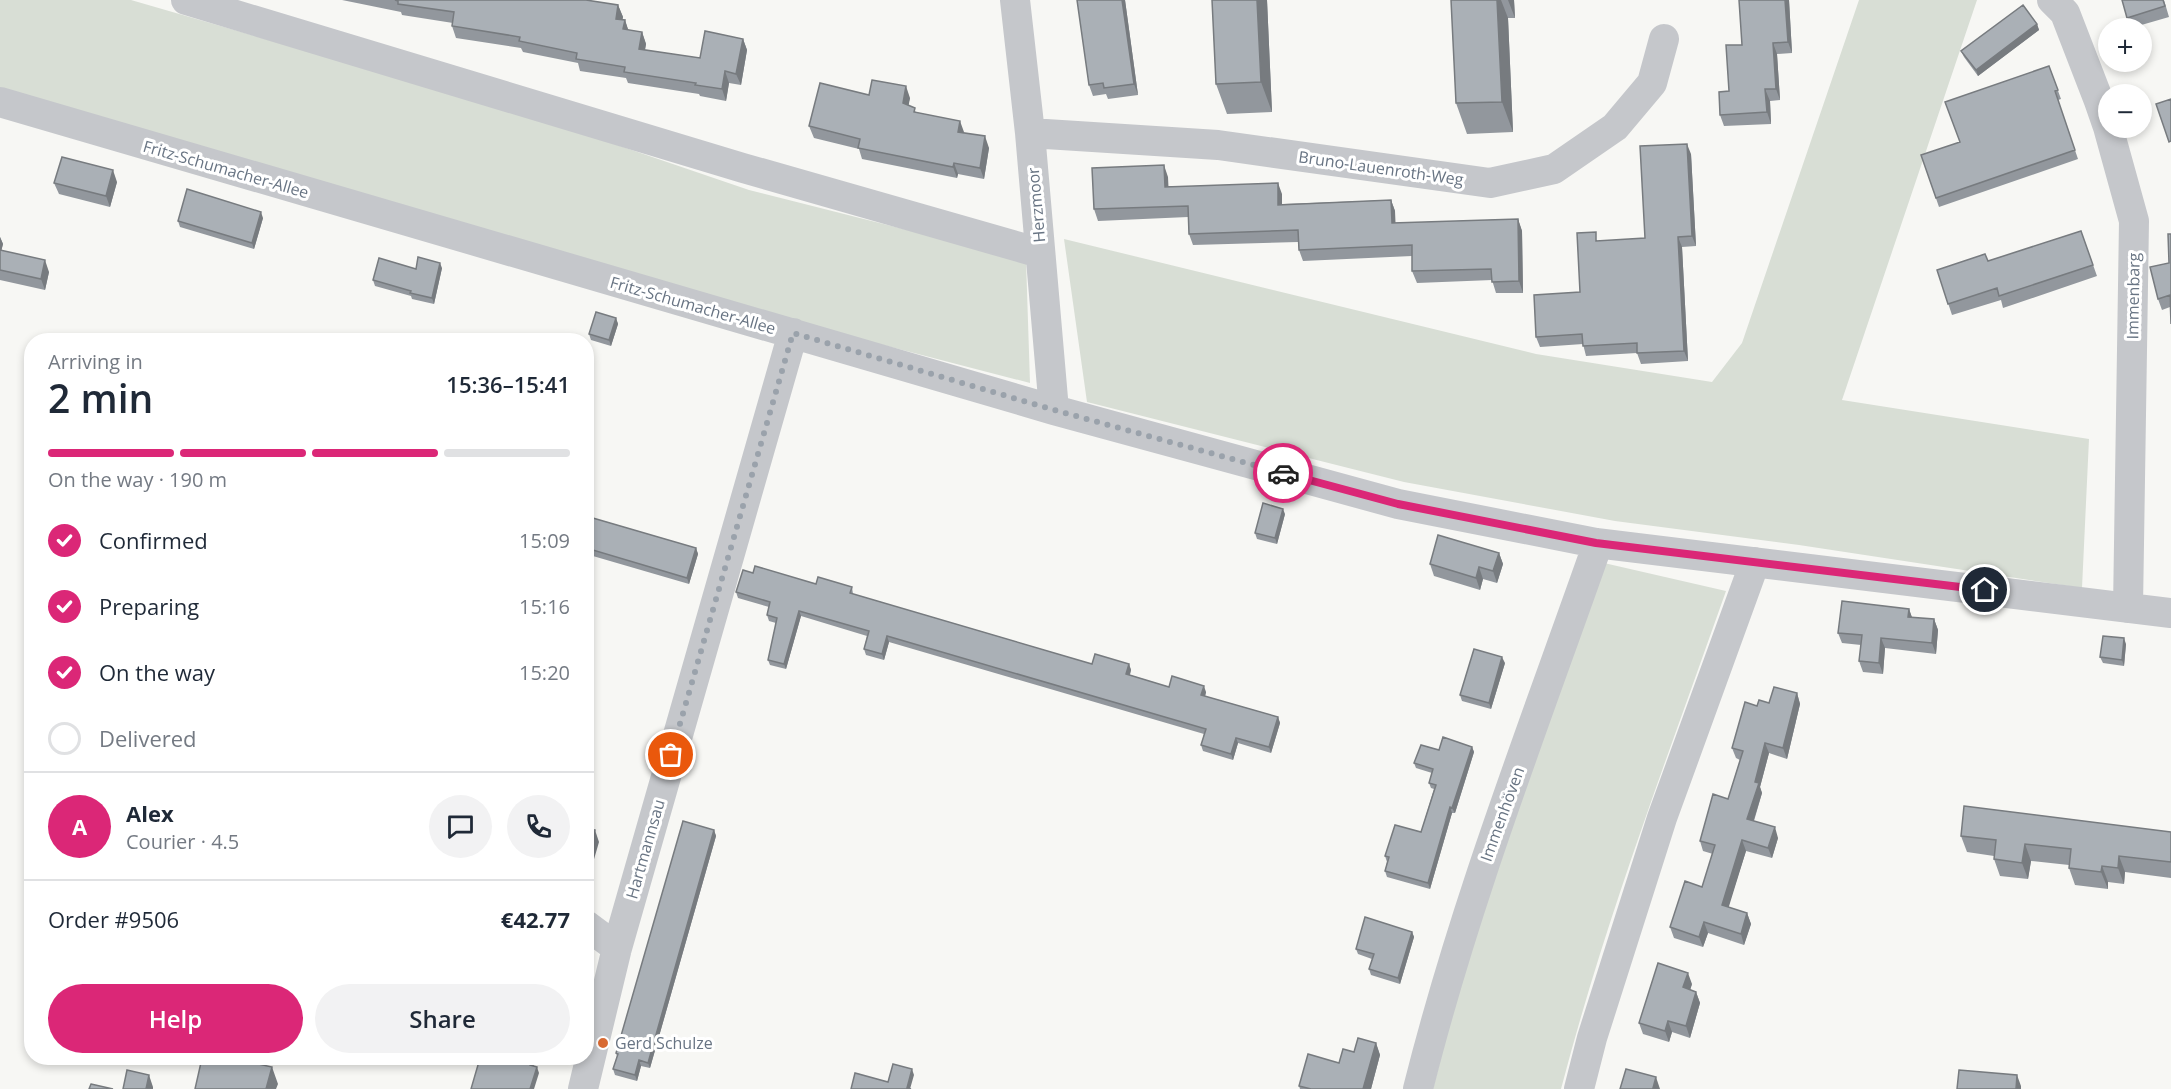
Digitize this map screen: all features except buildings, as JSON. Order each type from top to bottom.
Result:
[{"type":"street","points":[[186,0],[743,168],[1040,253]]},
{"type":"street","name":"Herzmoor","points":[[1015,0],[1030,133],[1054,410]]},
{"type":"street","name":"Immenbarg","points":[[2052,0],[2065,12],[2099,101],[2134,221],[2128,608]]},
{"type":"street","name":"Bruno-Lauenroth-Weg","points":[[1030,133],[1218,145],[1490,183],[1554,169],[1615,127],[1652,83],[1664,39]]},
{"type":"street","name":"Fritz-Schumacher-Allee","points":[[0,102],[1054,410],[1398,504],[1596,543],[2171,614]]},
{"type":"street","name":"Hartmannsau","points":[[594,1043],[617,948],[793,333]]},
{"type":"street","name":"Immenhöven","points":[[1418,1089],[1434,1023],[1469,906],[1592,560],[1596,543]]},
{"type":"street","points":[[1579,1089],[1592,1038],[1662,818],[1755,562]]},
{"type":"street","points":[[594,931],[617,948]]},
{"type":"street","name":"Hartmannsau","points":[[583,1089],[589,1065]]},
{"type":"shaded area","points":[[0,0],[131,0],[538,118],[749,190],[1026,260],[1030,383],[629,279],[0,94]]},
{"type":"shaded area","points":[[1859,0],[1977,0],[1842,400],[2089,439],[2082,588],[1799,545],[1615,521],[1404,482],[1087,402],[1064,239],[1536,354],[1712,382],[1742,343]]},
{"type":"shaded area","points":[[1604,563],[1726,591],[1617,901],[1561,1089],[1433,1089],[1478,911]]},
{"type":"way so far","points":[[671,755],[793,333],[1054,410],[1283,473]]},
{"type":"place","name":"Gerd Schulze","points":[[603,1043]]},
{"type":"route","points":[[1283,473],[1398,504],[1596,543],[1985,590]]}]
